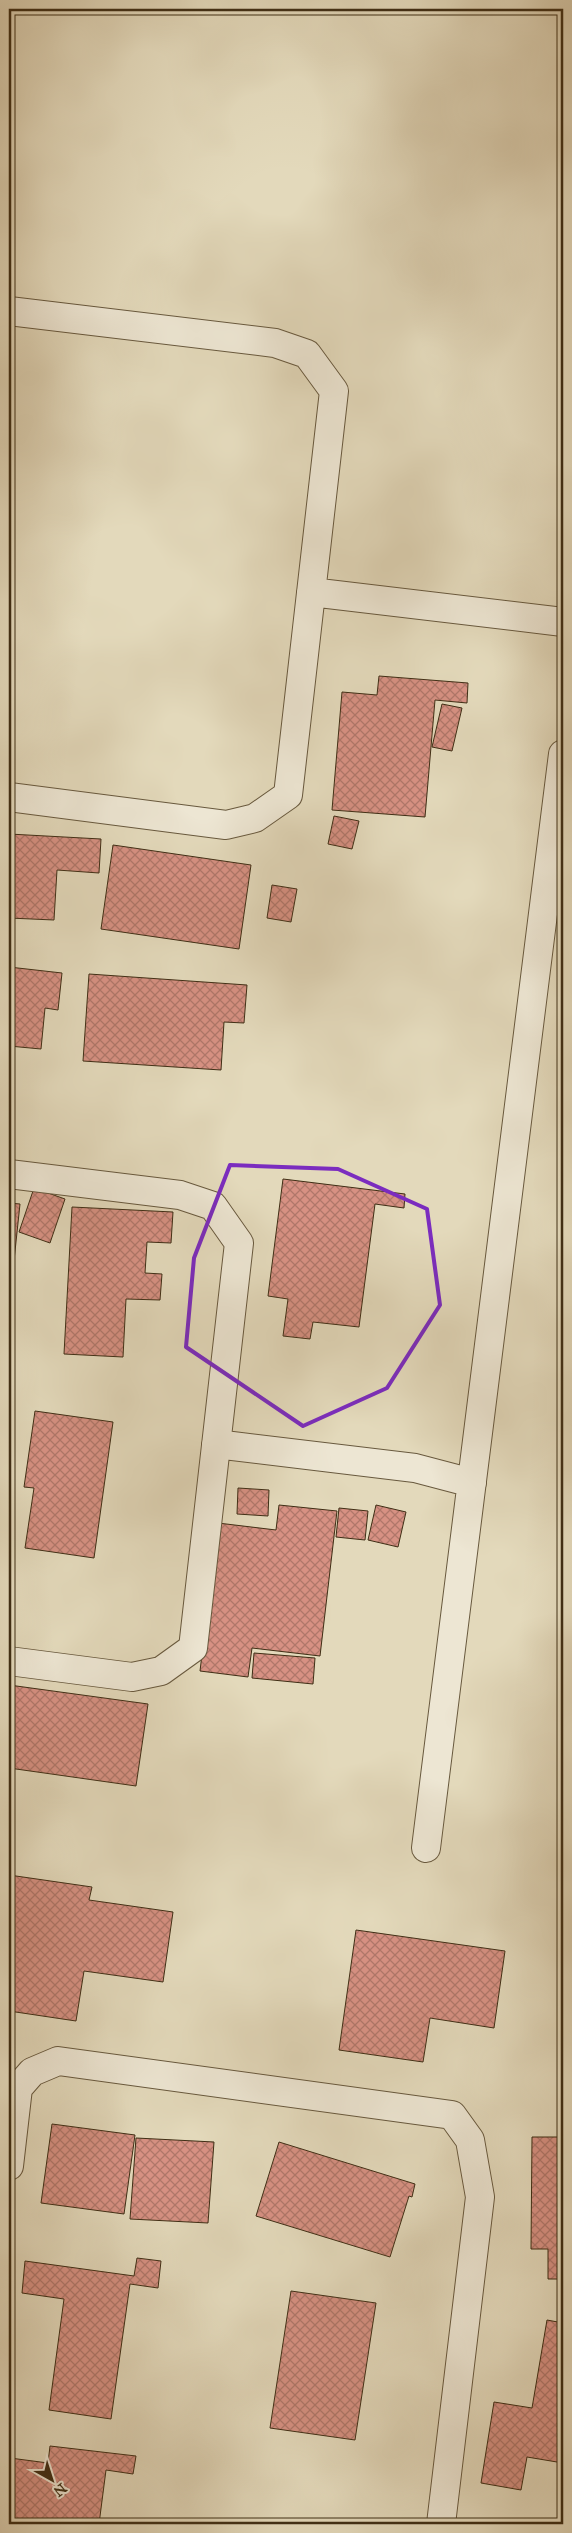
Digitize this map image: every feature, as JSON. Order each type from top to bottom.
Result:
[{"type":"street","points":[[9,311],[274,343],[307,354],[334,391],[288,796],[255,818],[226,824],[9,797]]},
{"type":"street","points":[[311,592],[563,622]]},
{"type":"street","points":[[426,1848],[563,754]]},
{"type":"street","points":[[9,1174],[180,1195],[213,1206],[239,1243],[193,1648],[161,1670],[132,1677],[9,1661]]},
{"type":"street","points":[[216,1444],[415,1468],[472,1483]]},
{"type":"street","points":[[9,2166],[18,2088],[32,2072],[58,2061],[452,2115],[470,2140],[480,2197],[441,2524]]},
{"type":"highlighted area","points":[[230,1165],[338,1169],[427,1209],[440,1305],[387,1388],[303,1426],[186,1347],[194,1258]]},
{"type":"building","points":[[379,676],[468,683],[467,703],[435,700],[425,817],[332,810],[342,692],[377,695]]},
{"type":"building","points":[[442,704],[462,708],[452,751],[432,747]]},
{"type":"building","points":[[334,816],[359,821],[352,849],[328,844]]},
{"type":"building","points":[[9,834],[101,839],[99,873],[57,870],[54,920],[9,918]]},
{"type":"building","points":[[113,845],[251,865],[239,949],[101,929]]},
{"type":"building","points":[[272,885],[297,889],[291,922],[267,918]]},
{"type":"building","points":[[9,967],[62,973],[58,1010],[45,1008],[41,1049],[9,1046]]},
{"type":"building","points":[[89,974],[247,985],[244,1023],[224,1022],[221,1070],[83,1061]]},
{"type":"building","points":[[283,1179],[405,1194],[404,1208],[375,1204],[359,1327],[313,1322],[310,1339],[283,1336],[288,1299],[268,1296]]},
{"type":"building","points":[[34,1188],[65,1199],[50,1243],[19,1232]]},
{"type":"building","points":[[9,1203],[20,1204],[11,1289],[9,1289]]},
{"type":"building","points":[[72,1207],[173,1212],[171,1243],[147,1242],[145,1273],[162,1274],[160,1300],[126,1299],[123,1357],[64,1354]]},
{"type":"building","points":[[35,1411],[113,1422],[94,1558],[25,1548],[34,1488],[24,1487]]},
{"type":"building","points":[[238,1488],[269,1490],[268,1516],[237,1514]]},
{"type":"building","points":[[279,1505],[337,1511],[320,1656],[252,1648],[248,1677],[200,1671],[218,1523],[276,1530]]},
{"type":"building","points":[[376,1505],[406,1512],[398,1547],[368,1540]]},
{"type":"building","points":[[339,1508],[368,1511],[365,1540],[336,1537]]},
{"type":"building","points":[[254,1653],[315,1658],[313,1684],[252,1678]]},
{"type":"building","points":[[9,1685],[148,1704],[136,1786],[9,1768]]},
{"type":"building","points":[[9,1875],[92,1887],[89,1900],[173,1912],[163,1982],[84,1971],[76,2021],[9,2011]]},
{"type":"building","points":[[356,1930],[505,1951],[494,2028],[430,2018],[423,2062],[339,2050]]},
{"type":"building","points":[[52,2124],[135,2135],[124,2214],[41,2203]]},
{"type":"building","points":[[532,2137],[563,2137],[563,2279],[548,2279],[548,2249],[531,2249]]},
{"type":"building","points":[[136,2138],[214,2142],[208,2223],[130,2219]]},
{"type":"building","points":[[279,2142],[415,2184],[412,2197],[409,2196],[390,2257],[256,2216]]},
{"type":"building","points":[[137,2258],[161,2261],[158,2288],[130,2284],[111,2419],[49,2410],[64,2299],[22,2293],[25,2261],[134,2276]]},
{"type":"building","points":[[291,2291],[376,2303],[355,2440],[270,2428]]},
{"type":"building","points":[[547,2320],[563,2323],[563,2463],[527,2457],[521,2490],[481,2483],[494,2402],[532,2408]]},
{"type":"building","points":[[50,2446],[136,2456],[133,2474],[106,2470],[99,2524],[9,2524],[10,2458],[48,2463]]}]
